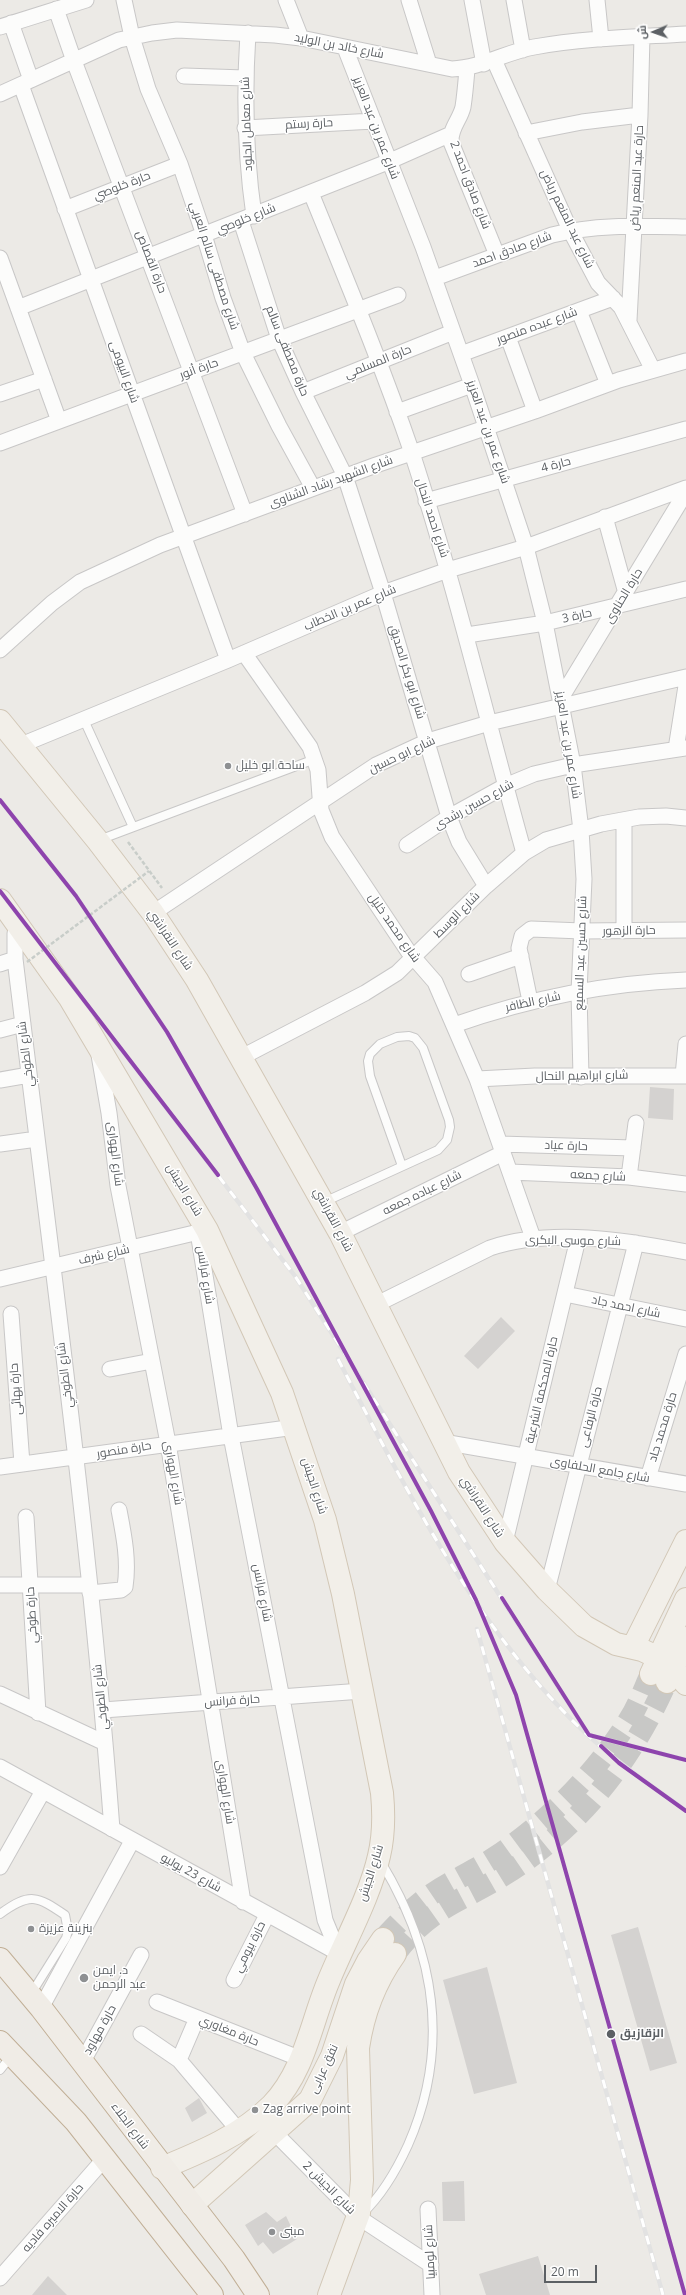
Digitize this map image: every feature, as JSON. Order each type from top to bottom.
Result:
[{"type":"highway","name":"شارع الجلاء","points":[[0,1959],[192,2205],[234,2260],[258,2295]]},
{"type":"highway","points":[[4,2056],[66,2110],[106,2157],[208,2293]]},
{"type":"main road","name":"شارع النقراشي","points":[[0,721],[98,841],[153,913],[197,980],[324,1202],[377,1304],[443,1442],[463,1478],[505,1542],[547,1590],[584,1626],[616,1644],[634,1648],[667,1673]]},
{"type":"main road","name":"شارع الجيش","points":[[0,900],[17,922],[68,997],[97,1044],[203,1231],[282,1392],[295,1427],[327,1527],[343,1594],[382,1793],[383,1824],[379,1857],[318,2007],[301,2059],[266,2124]]},
{"type":"main road","points":[[634,1648],[686,1541]]},
{"type":"main road","points":[[667,1673],[686,1599]]},
{"type":"main road","points":[[667,1673],[686,1638]]},
{"type":"main road","name":"نفق عرابى","points":[[192,2205],[266,2124],[310,2100],[332,2056],[356,1984],[368,1960],[389,1947],[360,2034],[358,2048],[362,2180],[358,2217]]},
{"type":"main road","points":[[162,2168],[202,2152],[239,2131],[266,2124]]},
{"type":"main road","name":"شارع الجيش 2","points":[[329,2295],[358,2217]]},
{"type":"street","points":[[5,25],[86,0]]},
{"type":"street","name":"شارع مصطفى سالم العربي","points":[[124,0],[132,37],[148,89],[180,164],[223,298],[243,353],[279,426],[313,488]]},
{"type":"street","points":[[286,0],[301,38]]},
{"type":"street","points":[[409,0],[429,64]]},
{"type":"street","name":"شارع عبد المنعم رياض","points":[[472,0],[489,62],[526,133],[570,230],[598,283],[613,298],[629,320],[653,370]]},
{"type":"street","points":[[514,0],[523,50]]},
{"type":"street","points":[[597,0],[601,39]]},
{"type":"street","name":"حارة القصاص","points":[[56,9],[74,62],[245,514]]},
{"type":"street","name":"شارع البيومى","points":[[5,25],[26,82],[65,208],[228,660]]},
{"type":"street","name":"شارع خالد بن الوليد","points":[[0,94],[132,37],[177,30],[248,33],[301,38],[452,69],[467,69],[523,50],[551,44],[601,39],[686,34]]},
{"type":"street","name":"شارع معامل الجلود","points":[[248,33],[245,78],[248,218]]},
{"type":"street","name":"حارة عبد المنعم رياض","points":[[629,320],[640,115],[642,36]]},
{"type":"street","name":"شارع عمر بن عبد العزيز","points":[[345,48],[435,278],[487,427],[526,547],[546,623],[562,702],[573,765],[581,830]]},
{"type":"street","name":"شارع صادق احمد 2","points":[[467,69],[463,107],[450,134],[457,158],[497,255]]},
{"type":"street","points":[[184,76],[245,78]]},
{"type":"street","points":[[526,133],[582,122],[640,115]]},
{"type":"street","name":"حارة رستم","points":[[245,128],[374,121]]},
{"type":"street","name":"شارع خلوصي","points":[[18,308],[390,162],[450,134]]},
{"type":"street","name":"حارة خلوصي","points":[[65,208],[180,164]]},
{"type":"street","name":"شارع احمد النحال","points":[[311,193],[378,361],[412,454],[448,570],[524,853]]},
{"type":"street","name":"حارة مصطفى سالم","points":[[248,218],[280,339],[303,392],[345,476]]},
{"type":"street","name":"شارع صادق احمد","points":[[435,278],[570,230],[634,226],[686,227]]},
{"type":"street","points":[[0,258],[59,421]]},
{"type":"street","name":"حارة أنور","points":[[0,443],[398,295]]},
{"type":"street","name":"شارع عبده منصور","points":[[461,354],[613,298]]},
{"type":"street","points":[[578,311],[608,384]]},
{"type":"street","name":"حارة المسلمي","points":[[303,392],[453,332]]},
{"type":"street","points":[[508,337],[535,411]]},
{"type":"street","name":"شارع الشهيد رشاد الشناوى","points":[[0,650],[52,603],[80,582],[183,537],[345,476],[535,411],[608,384],[686,361]]},
{"type":"street","points":[[0,394],[44,379]]},
{"type":"street","points":[[397,412],[472,385]]},
{"type":"street","name":"حارة 4","points":[[426,502],[686,429]]},
{"type":"street","name":"شارع ابو بكر الصديق","points":[[345,476],[383,593],[428,741],[449,817],[459,842],[486,886]]},
{"type":"street","name":"شارع عمر بن الخطاب","points":[[21,745],[228,660],[383,593],[448,570],[526,547],[686,488]]},
{"type":"street","name":"حارة الحناوى","points":[[562,702],[686,492]]},
{"type":"street","points":[[605,517],[626,593]]},
{"type":"street","name":"حارة 3","points":[[466,635],[546,623],[686,589]]},
{"type":"street","name":"شارع محمد خليل","points":[[244,653],[310,747],[315,759],[323,820],[332,837],[414,958],[435,982],[477,1079],[533,1238]]},
{"type":"street","name":"شارع ابو حسين","points":[[153,913],[376,765],[428,741],[562,702],[686,677]]},
{"type":"street","points":[[681,748],[686,686]]},
{"type":"street","name":"شارع حسين رشدى","points":[[407,845],[449,817],[505,786],[534,774],[573,765],[681,748]]},
{"type":"street","name":"شارع الوسط","points":[[242,1057],[364,993],[397,973],[486,886],[524,853],[546,840],[624,820],[666,816],[686,818]]},
{"type":"street","points":[[624,820],[624,931]]},
{"type":"street","name":"شارع حسين عبد السميع","points":[[581,830],[584,879],[579,992],[581,1076]]},
{"type":"street","name":"شارع الطوخي","points":[[17,922],[15,934],[21,961],[22,1024],[75,1458],[106,1743],[112,1829]]},
{"type":"street","name":"حارة الزهور","points":[[530,1001],[519,948],[522,936],[531,929],[582,932],[686,930]]},
{"type":"street","points":[[469,974],[520,956]]},
{"type":"street","points":[[0,964],[21,961]]},
{"type":"street","name":"شارع الظافر","points":[[454,1025],[530,1001],[579,992],[686,980]]},
{"type":"street","points":[[0,1030],[22,1024]]},
{"type":"street","name":"شارع الهوارى","points":[[97,1044],[109,1113],[118,1186],[132,1248],[168,1443],[243,1902]]},
{"type":"street","points":[[684,1076],[686,1044]]},
{"type":"street","points":[[0,1080],[29,1075]]},
{"type":"street","name":"شارع ابراهيم النحال","points":[[477,1079],[581,1076],[684,1076]]},
{"type":"street","points":[[628,1177],[636,1123]]},
{"type":"street","points":[[0,1144],[37,1139]]},
{"type":"street","name":"حارة عياد","points":[[501,1149],[633,1148]]},
{"type":"street","name":"شارع عباده جمعه","points":[[340,1233],[501,1149]]},
{"type":"street","name":"شارع جمعه","points":[[510,1172],[628,1177],[686,1184]]},
{"type":"street","name":"شارع شرف","points":[[0,1280],[203,1231]]},
{"type":"street","name":"شارع فرانس","points":[[203,1231],[231,1436],[283,1697],[325,1920],[332,1937],[341,1952]]},
{"type":"street","name":"شارع موسى البكرى","points":[[377,1304],[490,1248],[508,1242],[533,1238],[578,1239],[636,1243],[686,1252]]},
{"type":"street","name":"حارة المحكمة الشرعية","points":[[505,1542],[578,1239]]},
{"type":"street","name":"حارة الرفاعى","points":[[547,1590],[636,1243]]},
{"type":"street","name":"شارع احمد جاد","points":[[565,1294],[686,1319]]},
{"type":"street","name":"حارة بهائى","points":[[11,1314],[22,1464]]},
{"type":"street","name":"حارة محمد جاد","points":[[648,1478],[686,1354]]},
{"type":"street","points":[[110,1369],[152,1360]]},
{"type":"street","name":"حارة منصور","points":[[0,1467],[75,1458],[168,1443],[295,1427]]},
{"type":"street","name":"شارع جامع الحلفاوى","points":[[443,1442],[686,1484]]},
{"type":"street","points":[[0,1585],[121,1590],[125,1587],[128,1572],[125,1537],[119,1510]]},
{"type":"street","name":"حارة طوخي","points":[[26,1517],[38,1713]]},
{"type":"street","name":"حارة فرانس","points":[[102,1710],[362,1691]]},
{"type":"street","points":[[0,1694],[38,1713],[106,1743]]},
{"type":"street","name":"شارع 23 يوليو","points":[[0,1767],[243,1902],[314,1940],[341,1952]]},
{"type":"street","points":[[0,1867],[43,1791]]},
{"type":"street","points":[[35,2002],[132,1841]]},
{"type":"street","name":"حارة بيومي","points":[[234,1980],[267,1915]]},
{"type":"street","points":[[314,1940],[325,1920]]},
{"type":"street","name":"حارة مهاود","points":[[82,2063],[141,1955]]},
{"type":"street","name":"حارة مغاوري","points":[[157,2002],[301,2059]]},
{"type":"street","points":[[179,2060],[197,2018]]},
{"type":"street","points":[[141,2034],[179,2060],[239,2131]]},
{"type":"street","name":"شارع الجيش 2","points":[[266,2124],[358,2217]]},
{"type":"street","name":"حارة الاميره فاديه","points":[[0,2278],[106,2157]]},
{"type":"street","name":"شارع لومبيا","points":[[428,2209],[432,2295]]},
{"type":"street","points":[[358,2217],[430,2265]]},
{"type":"lane","points":[[84,720],[133,827]]},
{"type":"lane","points":[[98,841],[315,759]]},
{"type":"lane","points":[[324,1202],[402,1166],[443,1146],[450,1134],[450,1127],[423,1048],[415,1038],[403,1036],[374,1048],[368,1061],[370,1076],[402,1166]]},
{"type":"lane","points":[[358,2217],[373,2203],[388,2181],[412,2134],[427,2083],[432,2050],[432,2004],[422,1951],[404,1902],[379,1857]]},
{"type":"lane","points":[[0,1914],[20,1902],[31,1899],[42,1900],[66,1915],[68,1931],[66,1938],[35,2002]]},
{"type":"path","points":[[130,845],[164,891]]},
{"type":"path","points":[[21,961],[149,871]]},
{"type":"building","points":[[650,1087],[674,1089],[673,1120],[648,1118]]},
{"type":"building","points":[[501,1317],[515,1331],[478,1369],[464,1356]]},
{"type":"building","points":[[638,1927],[677,2063],[650,2071],[611,1935]]},
{"type":"building","points":[[487,1967],[517,2083],[474,2094],[443,1980]]},
{"type":"building","points":[[199,2098],[207,2113],[192,2122],[185,2108]]},
{"type":"building","points":[[464,2181],[465,2221],[443,2221],[442,2182]]},
{"type":"building","name":"مبنى","points":[[266,2212],[277,2222],[286,2216],[297,2239],[273,2254],[263,2242],[258,2246],[245,2225]]},
{"type":"building","points":[[538,2256],[550,2295],[486,2295],[479,2274]]},
{"type":"building","points":[[48,2276],[67,2295],[32,2295]]},
{"type":"tunnel","points":[[383,1939],[418,1904],[440,1889],[497,1856],[535,1827],[570,1795],[616,1740],[635,1709],[651,1674]]},
{"type":"tunnel","points":[[395,1954],[408,1938],[433,1916],[446,1907],[488,1885],[531,1857],[556,1837],[579,1815],[619,1766],[652,1712],[666,1683]]},
{"type":"railway","points":[[0,800],[76,896],[167,1032],[257,1189],[317,1300]]},
{"type":"railway","points":[[0,891],[295,1276],[589,1735],[686,1760]]},
{"type":"railway","points":[[338,1359],[413,1500],[440,1546],[498,1634],[531,1675],[580,1728],[624,1766],[686,1811]]},
{"type":"railway","points":[[379,1415],[431,1511]]},
{"type":"railway","points":[[477,1629],[663,2295]]},
{"type":"transit line","points":[[0,800],[76,896],[167,1032],[257,1189],[431,1511],[476,1600],[516,1695],[685,2295]]},
{"type":"transit line","points":[[0,891],[218,1175]]},
{"type":"transit line","points":[[502,1598],[589,1735],[686,1760]]},
{"type":"transit line","points":[[601,1746],[619,1763],[686,1811]]},
{"type":"place","name":"ساحة ابو خليل","points":[[228,766]]},
{"type":"place","name":"بنزينة عزيزة","points":[[31,1929]]},
{"type":"place","name":"د. ايمن عبد الرحمن","points":[[84,1978]]},
{"type":"place","name":"الزقازيق","points":[[611,2034]]},
{"type":"place","name":"Zag arrive point","points":[[255,2110]]},
{"type":"place","name":"مبنى","points":[[272,2232]]}]
